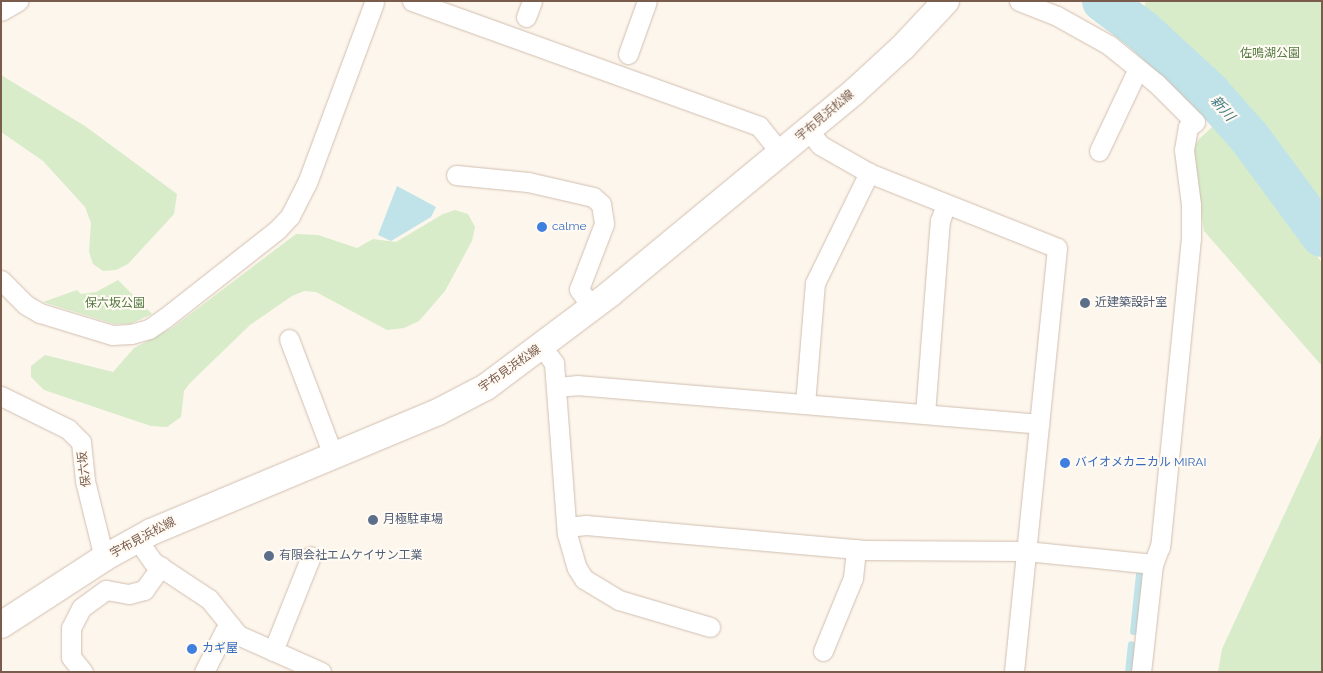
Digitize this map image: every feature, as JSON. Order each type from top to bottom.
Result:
[{"type":"main road","name":"宇布見浜松線","points":[[1,625],[104,558],[137,539],[463,400],[542,347],[781,153],[888,63],[946,1]]},
{"type":"street","points":[[1,11],[18,1]]},
{"type":"street","points":[[412,1],[759,126],[781,153]]},
{"type":"street","points":[[628,54],[647,1]]},
{"type":"street","points":[[1019,1],[1084,29],[1140,70],[1195,122],[1188,127],[1184,150],[1191,205],[1191,238],[1160,546],[1153,564],[1141,672]]},
{"type":"street","points":[[1,280],[26,305],[40,313],[112,335],[131,334],[149,329],[165,318],[277,230],[290,216],[306,183],[374,3]]},
{"type":"street","points":[[1099,151],[1134,78],[1140,70]]},
{"type":"street","points":[[808,130],[820,145],[869,173],[1057,248],[1014,672]]},
{"type":"street","points":[[805,404],[814,284],[869,173]]},
{"type":"street","points":[[456,175],[528,182],[593,197],[601,204],[604,224],[579,289],[592,308]]},
{"type":"street","points":[[925,414],[940,220],[946,204]]},
{"type":"street","points":[[289,339],[333,455]]},
{"type":"street","points":[[542,347],[554,363],[567,527],[577,568],[595,587],[636,607],[710,626]]},
{"type":"street","points":[[556,387],[577,385],[1039,424]]},
{"type":"street","name":"保六坂","points":[[1,396],[68,429],[81,442],[85,481],[104,558]]},
{"type":"street","points":[[567,527],[586,525],[856,549],[1026,551],[1153,564]]},
{"type":"street","points":[[137,539],[148,558],[209,599],[238,635],[321,672]]},
{"type":"street","points":[[823,651],[853,578],[856,549]]},
{"type":"street","points":[[273,651],[311,556]]},
{"type":"street","points":[[83,672],[71,657],[71,628],[81,608],[106,590],[129,594],[144,590],[161,567]]},
{"type":"street","points":[[204,672],[224,632],[231,627]]},
{"type":"green space","name":"佐鳴湖公園","points":[[1146,1],[1322,1],[1322,210],[1240,98],[1144,7]]},
{"type":"green space","points":[[1,75],[85,126],[177,194],[174,214],[128,264],[116,270],[103,271],[93,264],[89,252],[91,223],[85,207],[43,161],[1,132]]},
{"type":"green space","points":[[1221,119],[1322,263],[1322,366],[1204,231],[1192,150],[1199,139]]},
{"type":"green space","points":[[455,210],[468,214],[475,227],[472,241],[445,291],[419,321],[404,328],[387,330],[316,292],[304,291],[292,296],[250,325],[190,383],[184,391],[181,417],[167,427],[151,426],[44,390],[31,377],[31,366],[45,355],[113,372],[134,348],[172,328],[296,234],[318,235],[357,248],[373,239],[396,242],[443,214]]},
{"type":"green space","name":"保六坂公園","points":[[118,280],[152,314],[130,324],[114,324],[43,302],[77,290],[81,294],[96,292]]},
{"type":"green space","points":[[1322,433],[1322,672],[1218,672],[1222,649]]},
{"type":"water","points":[[397,186],[436,207],[431,217],[391,241],[378,235]]},
{"type":"waterway","name":"新川","points":[[1103,1],[1143,31],[1209,92],[1249,137],[1322,236]]},
{"type":"waterway","points":[[1133,631],[1139,574]]},
{"type":"waterway","points":[[1128,672],[1131,644]]},
{"type":"place","name":"calme","points":[[542,227]]},
{"type":"place","name":"近建築設計室","points":[[1085,303]]},
{"type":"place","name":"バイオメカニカル MIRAI","points":[[1065,463]]},
{"type":"place","name":"月極駐車場","points":[[373,520]]},
{"type":"place","name":"有限会社エムケイサン工業","points":[[269,556]]},
{"type":"place","name":"カギ屋","points":[[192,649]]}]
